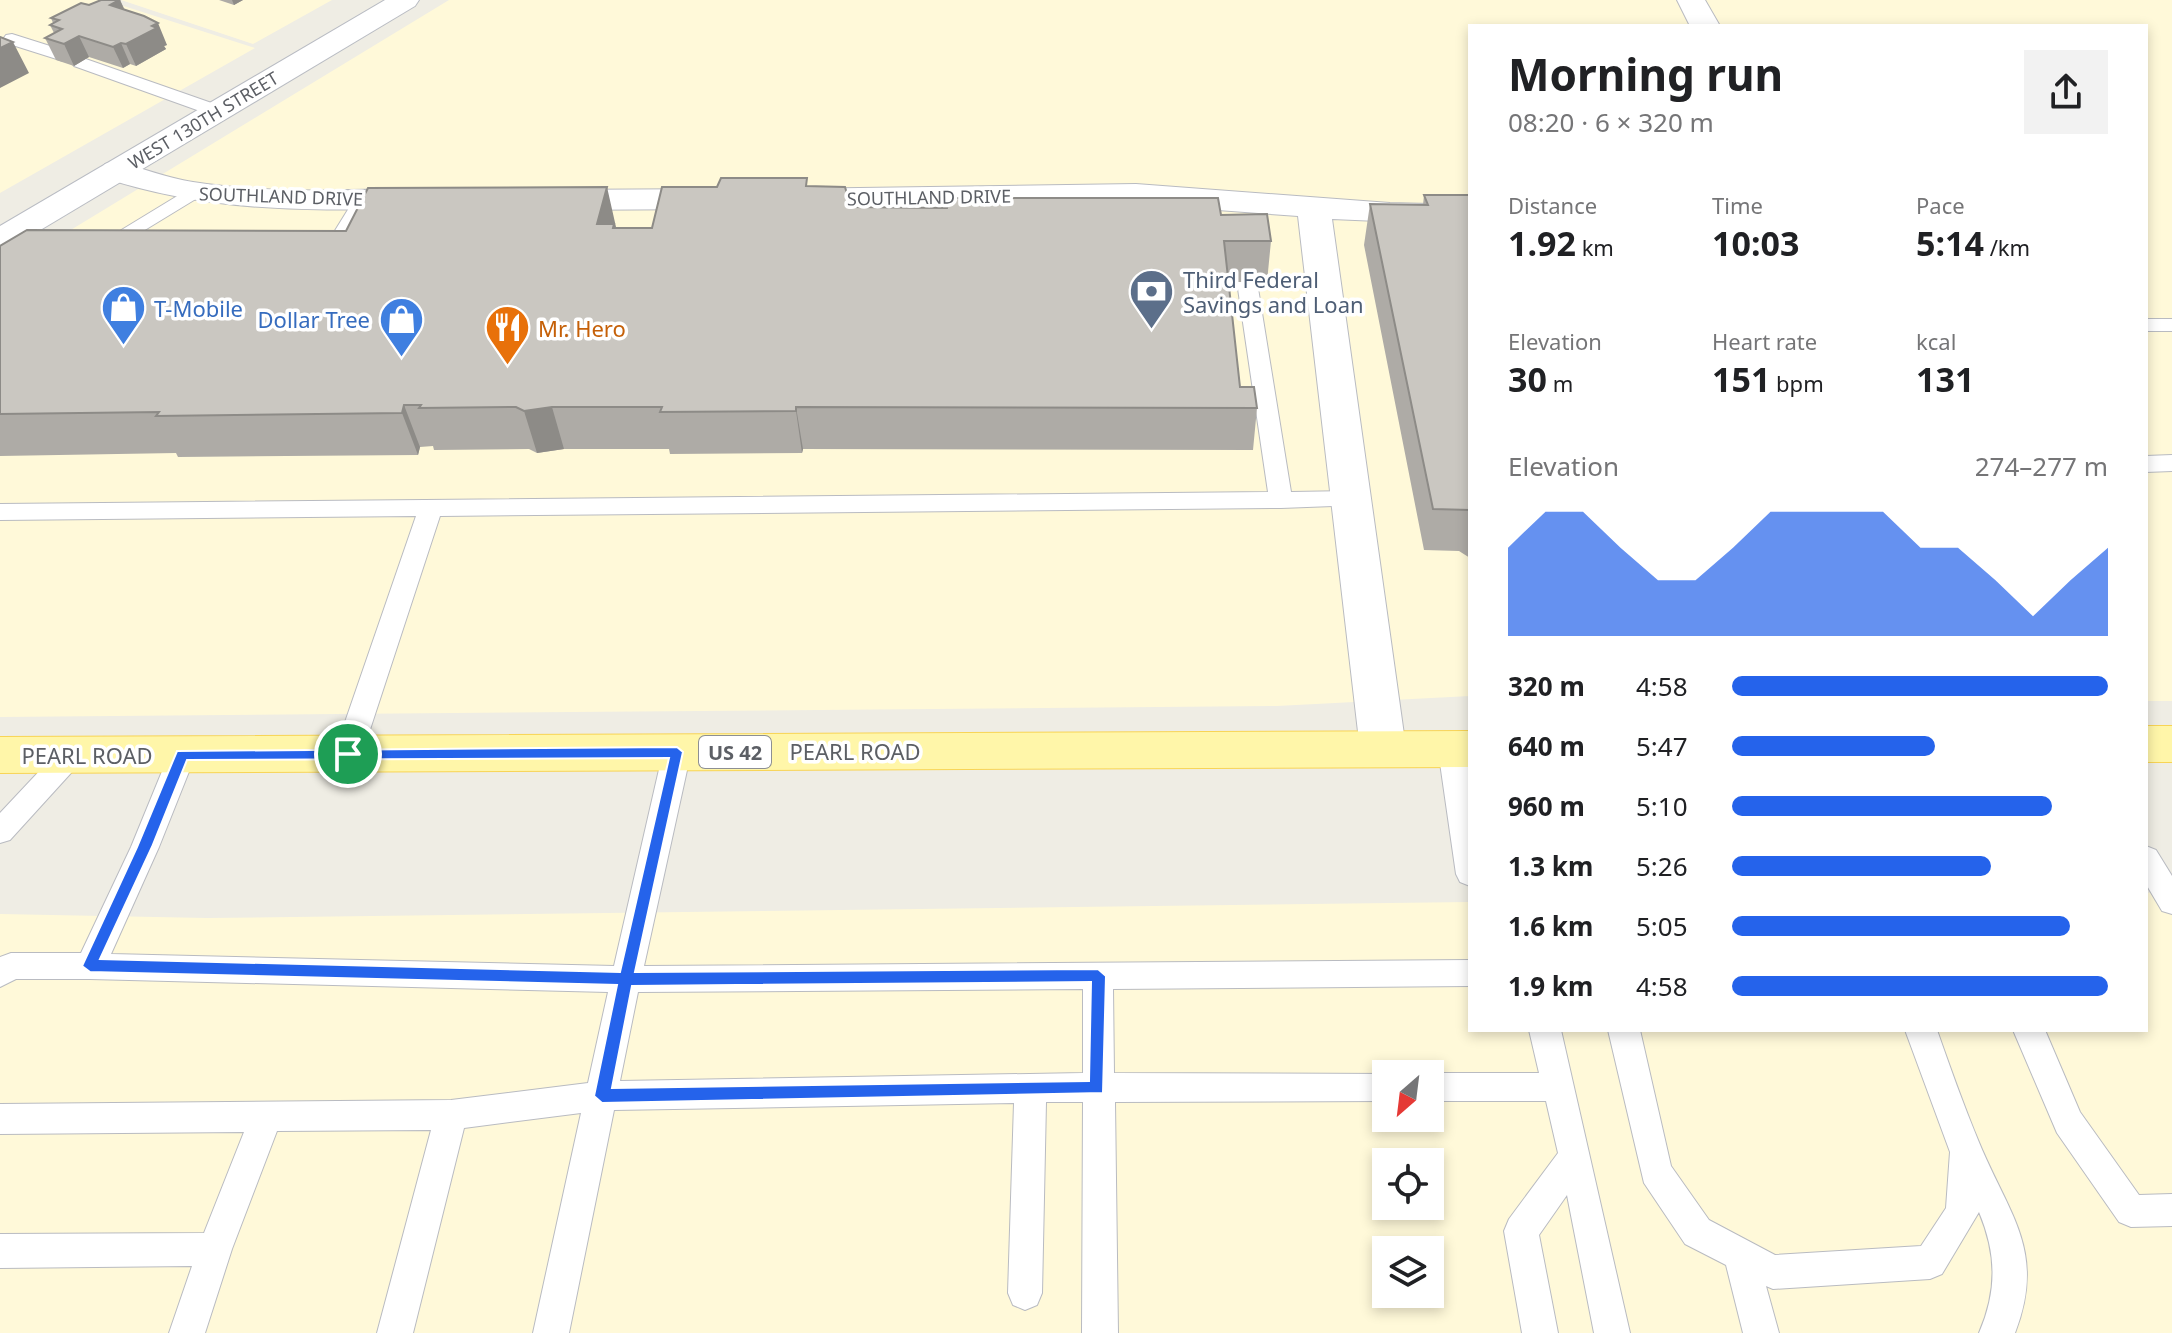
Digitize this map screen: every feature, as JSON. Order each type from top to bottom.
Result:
[{"type":"main road","points":[[2148,744],[2172,744]]},
{"type":"main road","name":"PEARL ROAD","points":[[0,755],[1461,749]]},
{"type":"street","name":"WEST 130TH STREET","points":[[0,240],[405,0]]},
{"type":"street","points":[[1691,0],[1704,24]]},
{"type":"street","name":"SOUTHLAND DRIVE","points":[[116,171],[153,186],[192,193],[251,198],[456,200]]},
{"type":"street","name":"SOUTHLAND DRIVE","points":[[516,200],[1136,194],[1234,214],[1314,208],[1468,215]]},
{"type":"street","points":[[1314,208],[1383,749]]},
{"type":"lane","points":[[12,39],[217,111]]},
{"type":"lane","points":[[146,241],[115,240],[192,193]]},
{"type":"lane","points":[[289,243],[337,243],[364,199]]},
{"type":"lane","points":[[1247,282],[1281,500]]},
{"type":"lane","points":[[2148,325],[2172,325]]},
{"type":"lane","points":[[2148,464],[2172,463]]},
{"type":"lane","points":[[0,512],[1351,499]]},
{"type":"lane","points":[[348,754],[431,508]]},
{"type":"lane","points":[[1461,749],[1468,846]]},
{"type":"lane","points":[[551,1333],[677,752]]},
{"type":"lane","points":[[90,966],[145,847],[182,754]]},
{"type":"lane","points":[[0,832],[71,755]]},
{"type":"lane","points":[[2148,861],[2172,902]]},
{"type":"lane","points":[[0,974],[11,966],[626,979],[1468,973]]},
{"type":"lane","points":[[1098,976],[1100,1333]]},
{"type":"lane","points":[[1545,1032],[1612,1333]]},
{"type":"lane","points":[[1624,1032],[1656,1172],[1697,1232],[1773,1272],[1930,1262],[1962,1212],[1966,1152],[1922,1032]]},
{"type":"lane","points":[[2030,1032],[2068,1122],[2131,1211],[2172,1210]]},
{"type":"lane","points":[[0,1119],[451,1115],[602,1096],[1030,1088],[1372,1087]]},
{"type":"lane","points":[[1444,1087],[1557,1087]]},
{"type":"lane","points":[[1025,1293],[1030,1088]]},
{"type":"lane","points":[[395,1333],[451,1115]]},
{"type":"lane","points":[[187,1333],[215,1249],[266,1117]]},
{"type":"lane","points":[[1963,1144],[2010,1246],[2009,1309],[1997,1333]]},
{"type":"lane","points":[[1540,1333],[1521,1231],[1575,1156]]},
{"type":"lane","points":[[0,1251],[215,1249]]},
{"type":"lane","points":[[1740,1255],[1761,1333]]},
{"type":"shaded area","points":[[0,0],[105,0],[255,48],[0,193]]},
{"type":"shaded area","points":[[121,0],[332,0],[253,44]]},
{"type":"shaded area","points":[[449,0],[2172,0],[2172,701],[2148,701],[2148,24],[1468,24],[1468,696],[1277,706],[0,717],[0,273]]},
{"type":"shaded area","points":[[2172,892],[2172,1333],[0,1333],[0,914],[207,918],[1468,902],[1468,1032],[2148,1032],[2148,893]]},
{"type":"building","points":[[101,0],[119,0],[110,5],[144,16],[158,23],[152,26],[157,28],[113,47],[79,36],[64,44],[45,38],[62,29],[50,25],[59,20],[51,18],[81,3],[89,5]]},
{"type":"building","points":[[0,37],[13,42],[0,48]]},
{"type":"building","points":[[721,178],[807,178],[806,186],[845,187],[851,207],[947,208],[949,198],[1218,198],[1221,215],[1267,214],[1271,241],[1224,241],[1240,387],[1254,387],[1257,408],[796,407],[796,411],[660,412],[662,407],[552,407],[524,411],[516,407],[419,408],[421,405],[404,405],[402,413],[0,414],[0,246],[27,230],[346,231],[368,188],[607,187],[597,224],[614,224],[613,228],[652,228],[662,187],[717,187]]},
{"type":"building","points":[[1424,195],[1468,195],[1468,510],[1433,509],[1370,204],[1428,205]]},
{"type":"place","name":"Third Federal Savings and Loan","points":[[1152,331]]},
{"type":"place","name":"T-Mobile","points":[[123,347]]},
{"type":"place","name":"Dollar Tree","points":[[401,358]]},
{"type":"place","name":"Mr. Hero","points":[[507,367]]},
{"type":"route","points":[[348,754],[182,754],[145,847],[90,966],[626,979],[602,1096],[1097,1088],[1098,976],[626,979],[677,752],[348,754]]}]
